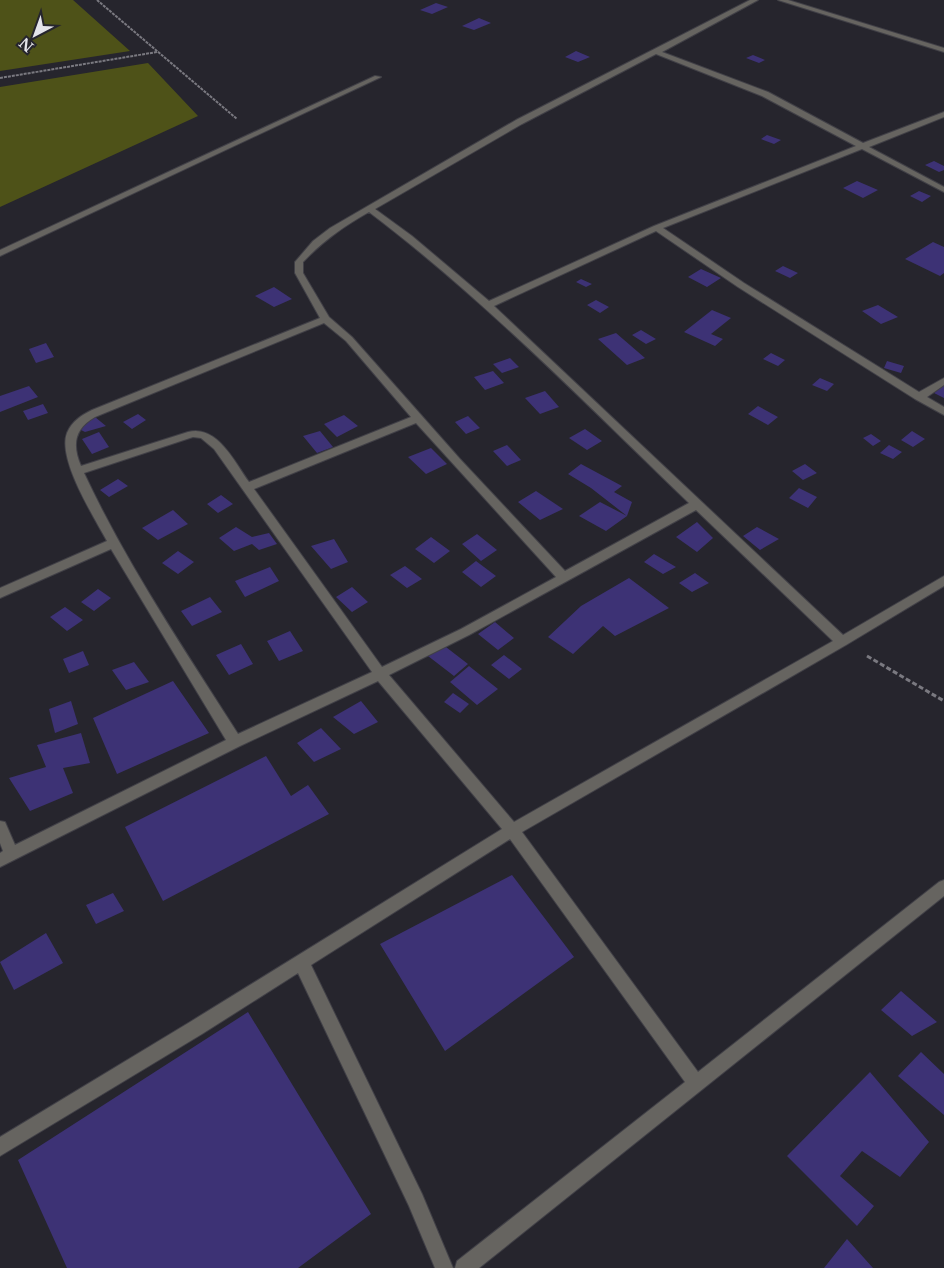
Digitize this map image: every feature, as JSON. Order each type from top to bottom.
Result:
[{"type":"street","points":[[564,578],[456,462],[350,339],[326,319],[299,273],[299,262],[316,243],[369,208],[519,122],[755,0]]},
{"type":"street","points":[[781,0],[944,50]]},
{"type":"street","points":[[656,52],[765,94],[944,190]]},
{"type":"street","points":[[0,253],[377,77]]},
{"type":"street","points":[[488,305],[657,228],[944,114]]},
{"type":"street","points":[[369,208],[409,238],[488,305],[842,642]]},
{"type":"street","points":[[657,228],[741,285],[944,412]]},
{"type":"street","points":[[235,742],[113,543],[78,470],[70,447],[71,433],[82,419],[326,319]]},
{"type":"street","points":[[919,397],[944,381]]},
{"type":"street","points":[[248,487],[419,418]]},
{"type":"street","points":[[78,470],[198,433],[209,438],[248,487],[380,674],[512,830],[696,1084]]},
{"type":"street","points":[[0,827],[6,857],[235,742],[465,632],[697,504]]},
{"type":"street","points":[[0,593],[113,543]]},
{"type":"street","points":[[0,1146],[301,962],[512,830],[842,642],[944,580]]},
{"type":"street","points":[[464,1268],[944,887]]},
{"type":"street","points":[[301,962],[416,1200],[444,1268]]},
{"type":"path","points":[[97,0],[255,134]]},
{"type":"path","points":[[0,78],[158,52]]},
{"type":"path","points":[[842,642],[944,701]]},
{"type":"green space","points":[[0,0],[73,0],[130,51],[0,71]]},
{"type":"green space","points":[[148,63],[198,116],[0,207],[0,87]]},
{"type":"building","points":[[436,3],[448,7],[432,14],[420,10]]},
{"type":"building","points":[[479,18],[491,23],[474,30],[462,26]]},
{"type":"building","points":[[576,51],[590,57],[578,62],[565,57]]},
{"type":"building","points":[[753,55],[765,60],[759,63],[746,58]]},
{"type":"building","points":[[767,135],[781,140],[774,144],[761,139]]},
{"type":"building","points":[[934,161],[944,166],[944,170],[939,172],[925,165]]},
{"type":"building","points":[[857,181],[878,190],[863,198],[843,188]]},
{"type":"building","points":[[919,191],[931,196],[922,202],[910,196]]},
{"type":"building","points":[[933,242],[944,247],[944,273],[940,276],[905,259]]},
{"type":"building","points":[[783,266],[798,273],[790,278],[775,271]]},
{"type":"building","points":[[701,269],[721,278],[707,287],[688,277]]},
{"type":"building","points":[[581,279],[592,284],[586,287],[576,282]]},
{"type":"building","points":[[274,287],[292,299],[274,307],[255,296]]},
{"type":"building","points":[[596,300],[609,307],[600,313],[587,305]]},
{"type":"building","points":[[878,305],[898,317],[881,324],[862,311]]},
{"type":"building","points":[[712,310],[731,318],[711,334],[723,339],[715,346],[684,332]]},
{"type":"building","points":[[641,330],[656,339],[646,344],[632,335]]},
{"type":"building","points":[[616,333],[645,358],[627,365],[598,339]]},
{"type":"building","points":[[46,343],[54,357],[36,363],[29,349]]},
{"type":"building","points":[[771,353],[785,360],[778,366],[763,359]]},
{"type":"building","points":[[510,358],[519,367],[502,373],[493,364]]},
{"type":"building","points":[[887,361],[904,366],[901,373],[884,368]]},
{"type":"building","points":[[493,371],[504,383],[485,390],[474,377]]},
{"type":"building","points":[[820,378],[834,384],[827,391],[812,385]]},
{"type":"building","points":[[944,385],[944,398],[934,393]]},
{"type":"building","points":[[29,386],[38,397],[0,412],[0,396]]},
{"type":"building","points":[[545,391],[559,407],[540,414],[525,398]]},
{"type":"building","points":[[43,404],[48,413],[28,420],[23,411]]},
{"type":"building","points":[[758,406],[778,417],[768,425],[748,414]]},
{"type":"building","points":[[138,414],[146,420],[132,429],[123,422]]},
{"type":"building","points":[[344,415],[358,426],[337,437],[324,424]]},
{"type":"building","points":[[468,416],[480,428],[466,434],[455,422]]},
{"type":"building","points":[[95,417],[106,426],[85,432],[75,427]]},
{"type":"building","points":[[585,429],[602,441],[587,450],[569,438]]},
{"type":"building","points":[[320,431],[333,447],[317,453],[303,436]]},
{"type":"building","points":[[912,431],[925,439],[913,447],[901,440]]},
{"type":"building","points":[[99,432],[109,447],[92,454],[82,439]]},
{"type":"building","points":[[871,434],[881,441],[873,446],[863,438]]},
{"type":"building","points":[[507,445],[521,460],[507,466],[493,451]]},
{"type":"building","points":[[889,445],[902,452],[893,459],[880,453]]},
{"type":"building","points":[[431,448],[447,464],[426,474],[408,457]]},
{"type":"building","points":[[581,464],[622,486],[614,492],[632,502],[627,516],[591,488],[568,474]]},
{"type":"building","points":[[805,464],[817,473],[803,480],[792,471]]},
{"type":"building","points":[[118,479],[128,486],[109,497],[100,490]]},
{"type":"building","points":[[799,488],[817,497],[808,508],[789,498]]},
{"type":"building","points":[[536,491],[563,509],[540,520],[518,502]]},
{"type":"building","points":[[221,495],[233,504],[218,513],[207,504]]},
{"type":"building","points":[[600,502],[627,516],[606,531],[579,516]]},
{"type":"building","points":[[173,510],[188,524],[158,540],[142,528]]},
{"type":"building","points":[[697,522],[713,538],[697,552],[676,537]]},
{"type":"building","points":[[236,527],[252,537],[269,533],[277,544],[259,550],[252,544],[234,551],[219,538]]},
{"type":"building","points":[[757,527],[779,539],[760,550],[743,536]]},
{"type":"building","points":[[477,534],[497,550],[481,561],[462,544]]},
{"type":"building","points":[[431,537],[450,551],[434,563],[415,549]]},
{"type":"building","points":[[334,539],[348,562],[331,569],[311,546]]},
{"type":"building","points":[[178,551],[194,562],[178,574],[162,563]]},
{"type":"building","points":[[654,554],[676,567],[663,574],[644,562]]},
{"type":"building","points":[[476,561],[496,576],[481,587],[462,572]]},
{"type":"building","points":[[405,566],[422,579],[407,588],[390,575]]},
{"type":"building","points":[[270,567],[279,581],[245,597],[235,581]]},
{"type":"building","points":[[695,573],[709,583],[692,592],[679,583]]},
{"type":"building","points":[[629,578],[669,608],[615,636],[603,626],[573,654],[548,637],[581,606]]},
{"type":"building","points":[[352,587],[368,602],[352,612],[336,597]]},
{"type":"building","points":[[98,589],[111,598],[94,611],[81,602]]},
{"type":"building","points":[[210,597],[222,612],[192,626],[181,611]]},
{"type":"building","points":[[65,607],[83,620],[67,631],[50,617]]},
{"type":"building","points":[[495,622],[514,638],[498,650],[478,634]]},
{"type":"building","points":[[290,631],[303,651],[279,661],[267,641]]},
{"type":"building","points":[[241,644],[253,664],[229,675],[216,655]]},
{"type":"building","points":[[442,644],[468,664],[454,676],[428,656]]},
{"type":"building","points":[[83,651],[89,665],[69,673],[63,659]]},
{"type":"building","points":[[504,655],[522,669],[509,679],[491,665]]},
{"type":"building","points":[[134,662],[149,682],[126,690],[112,670]]},
{"type":"building","points":[[469,666],[498,689],[477,705],[450,682]]},
{"type":"building","points":[[173,681],[209,733],[117,774],[93,718]]},
{"type":"building","points":[[453,693],[469,704],[460,713],[444,702]]},
{"type":"building","points":[[71,701],[78,724],[55,733],[49,709]]},
{"type":"building","points":[[361,701],[378,722],[354,734],[333,717]]},
{"type":"building","points":[[321,728],[341,749],[314,762],[297,743]]},
{"type":"building","points":[[81,733],[90,763],[63,768],[73,793],[30,811],[9,778],[46,767],[37,745]]},
{"type":"building","points":[[266,756],[291,796],[308,785],[329,814],[163,901],[125,827]]},
{"type":"building","points":[[512,875],[574,957],[445,1051],[380,944]]},
{"type":"building","points":[[113,893],[124,911],[96,924],[86,905]]},
{"type":"building","points":[[46,933],[63,963],[14,990],[0,962]]},
{"type":"building","points":[[901,991],[937,1022],[912,1036],[881,1010]]},
{"type":"building","points":[[248,1012],[371,1214],[298,1268],[67,1268],[18,1160]]},
{"type":"building","points":[[921,1052],[944,1074],[944,1115],[898,1076]]},
{"type":"building","points":[[870,1072],[929,1142],[900,1177],[862,1151],[840,1176],[874,1206],[857,1226],[787,1156]]},
{"type":"building","points":[[847,1239],[873,1268],[824,1268]]}]
